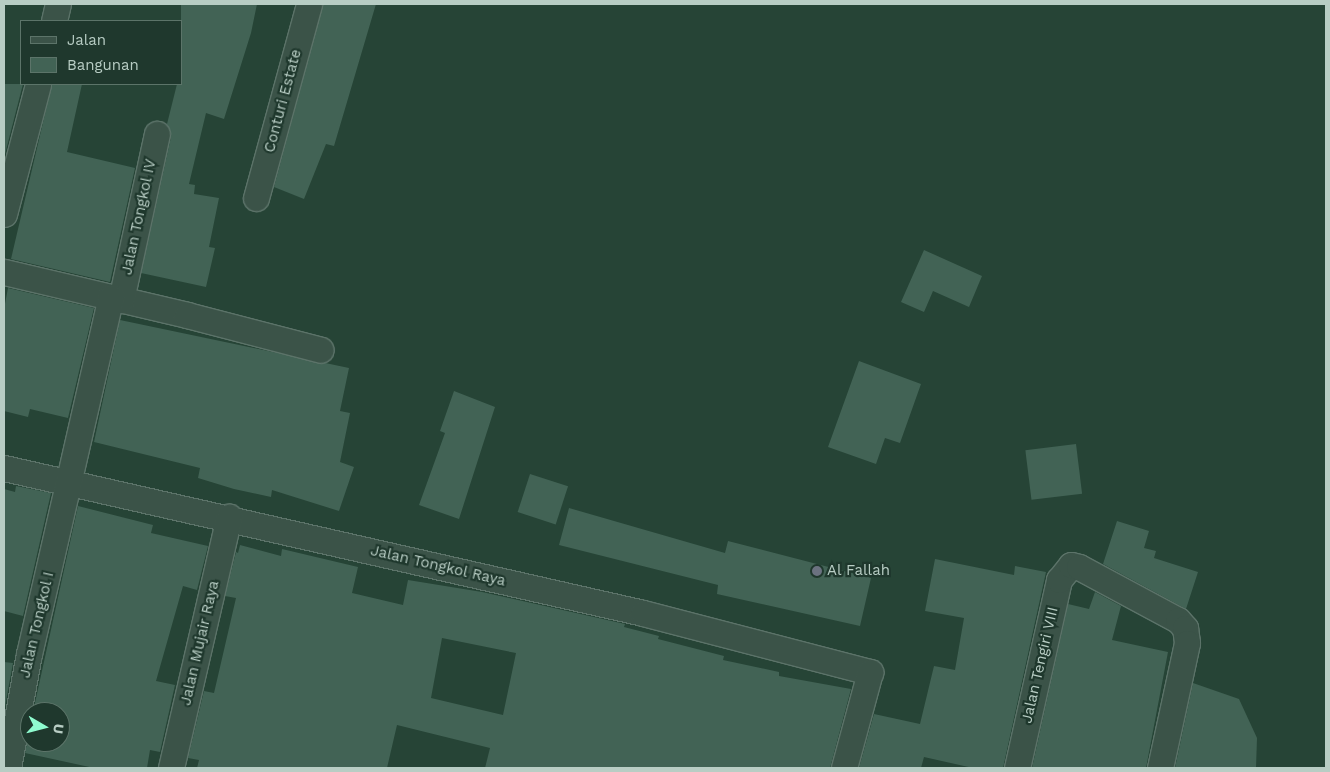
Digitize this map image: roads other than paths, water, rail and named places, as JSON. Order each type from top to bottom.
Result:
[{"type":"street","points":[[54,20],[58,4]]},
{"type":"street","name":"Conturi Estate","points":[[256,198],[309,4]]},
{"type":"street","points":[[4,214],[38,85]]},
{"type":"street","name":"Jalan Tongkol IV","points":[[70,483],[157,134]]},
{"type":"street","points":[[4,272],[116,298],[321,350]]},
{"type":"street","name":"Jalan Tongkol Raya","points":[[4,468],[229,517],[643,613],[870,672],[844,768]]},
{"type":"street","name":"Jalan Tongkol I","points":[[8,768],[29,654],[70,483]]},
{"type":"street","name":"Jalan Mujair Raya","points":[[171,768],[229,517]]},
{"type":"street","name":"Jalan Tengiri VIII","points":[[1017,768],[1060,580],[1063,571],[1071,566],[1079,566],[1178,620],[1185,628],[1188,643],[1160,768]]},
{"type":"place","name":"Al Fallah","points":[[817,571]]}]
